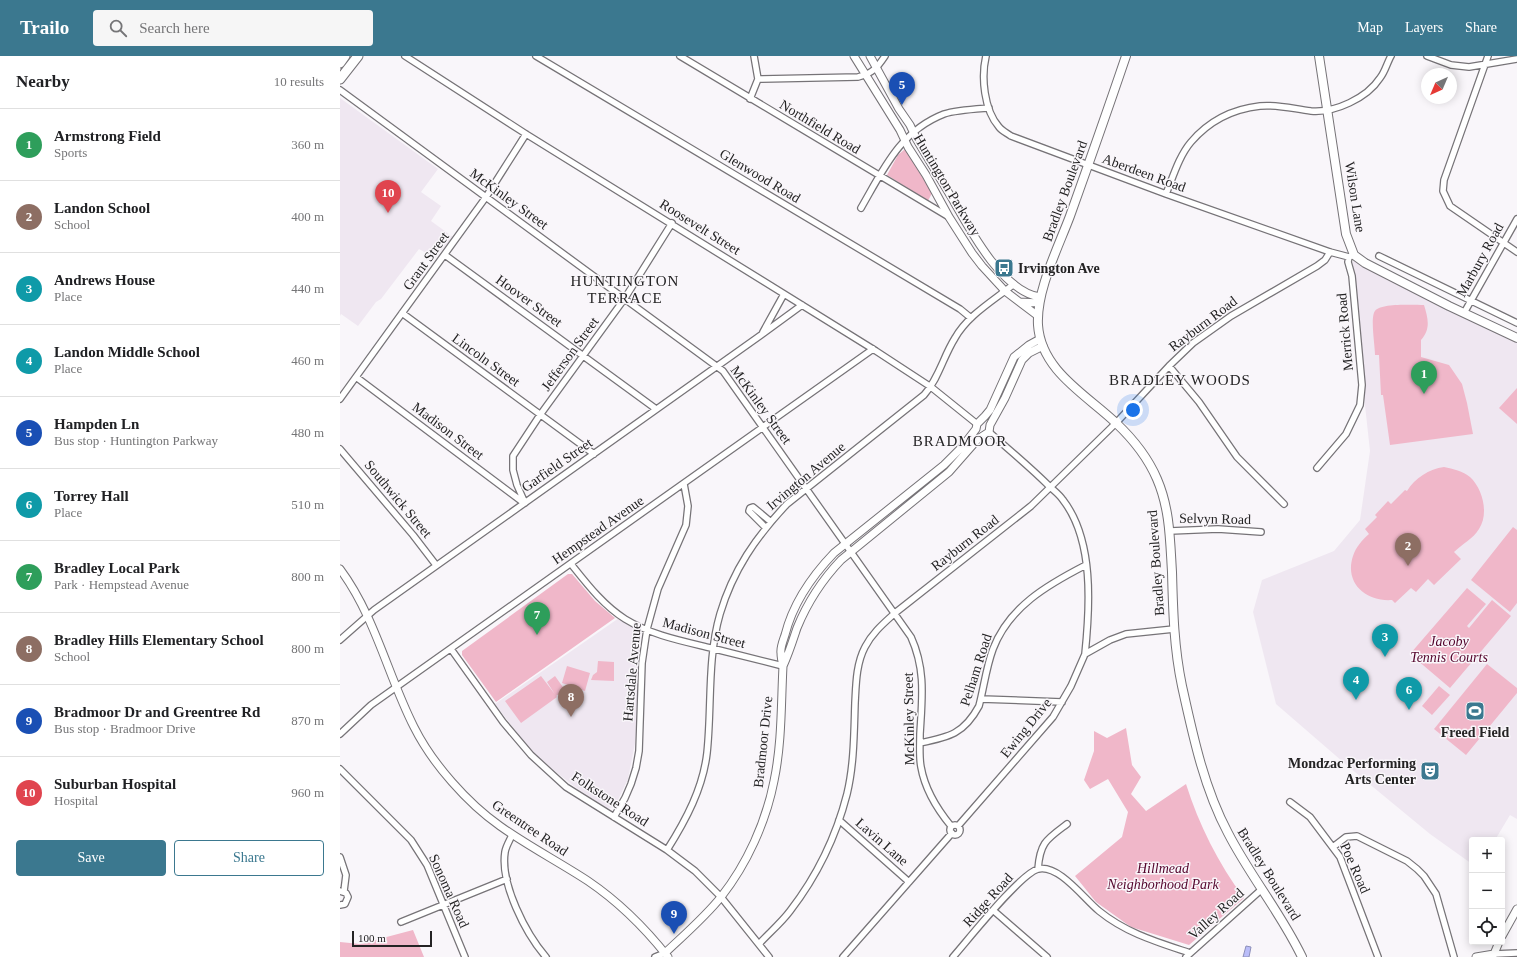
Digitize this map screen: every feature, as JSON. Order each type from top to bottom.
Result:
[{"type":"main road","points":[[340,62],[345,56]]},
{"type":"main road","points":[[340,79],[358,56]]},
{"type":"main road","name":"Bradley Boulevard","points":[[1126,56],[1039,300],[1038,316],[1042,343],[1052,362],[1062,376],[1116,423],[1138,447],[1152,468],[1164,501],[1170,531],[1176,657],[1182,688],[1202,767],[1210,792],[1228,834],[1289,932],[1302,957]]},
{"type":"main road","name":"Wilson Lane","points":[[1319,56],[1346,234],[1351,256]]},
{"type":"main road","points":[[1351,256],[1448,306],[1517,338]]},
{"type":"street","name":"Roosevelt Street","points":[[405,56],[526,134],[672,223],[873,349],[931,387],[978,424]]},
{"type":"street","name":"Glenwood Road","points":[[536,56],[954,305],[971,318]]},
{"type":"street","name":"Northfield Road","points":[[680,56],[949,217]]},
{"type":"street","points":[[750,99],[758,79],[754,56]]},
{"type":"street","name":"Huntington Parkway","points":[[854,56],[900,130],[911,153],[926,175],[949,217],[982,266],[1005,291],[1038,316]]},
{"type":"street","name":"Huntington Parkway","points":[[870,56],[890,95],[908,121],[981,247],[996,266],[1014,284],[1025,293],[1039,300]]},
{"type":"street","points":[[758,79],[858,77],[866,75],[877,68],[885,56]]},
{"type":"street","name":"Aberdeen Road","points":[[986,56],[983,69],[983,82],[989,108],[994,120],[1000,128],[1011,136],[1088,166],[1330,252],[1351,256]]},
{"type":"street","points":[[1166,194],[1174,174],[1190,143],[1206,127],[1222,116],[1240,109],[1260,106],[1277,106],[1313,111],[1348,104],[1369,92],[1381,78],[1391,56]]},
{"type":"street","points":[[1427,56],[1451,65],[1469,67],[1517,58]]},
{"type":"street","points":[[1488,56],[1444,180],[1443,191],[1450,206],[1503,244],[1517,252]]},
{"type":"street","name":"McKinley Street","points":[[340,90],[723,371],[912,637],[917,650],[922,678],[920,743],[921,767],[927,789],[939,812],[951,826]]},
{"type":"street","points":[[861,208],[879,176],[904,140],[913,132],[924,124],[945,114],[989,108]]},
{"type":"street","name":"Grant Street","points":[[340,399],[486,197],[526,134]]},
{"type":"street","points":[[949,217],[959,210]]},
{"type":"street","name":"Marbury Road","points":[[1464,313],[1517,219]]},
{"type":"street","name":"Jefferson Street","points":[[524,503],[516,485],[513,470],[513,456],[540,415],[625,298],[672,223]]},
{"type":"street","name":"Rayburn Road","points":[[759,944],[789,912],[810,883],[832,839],[839,820],[847,793],[852,766],[856,678],[859,661],[864,647],[871,636],[895,613],[1031,506],[1051,488],[1193,343],[1230,316],[1317,266],[1325,260],[1330,252]]},
{"type":"street","name":"Hoover Street","points":[[445,255],[656,410]]},
{"type":"street","name":"Merrick Road","points":[[1317,468],[1346,434],[1360,405],[1362,385],[1352,276],[1348,262],[1351,256]]},
{"type":"street","points":[[1379,256],[1517,323]]},
{"type":"street","name":"Irvington Avenue","points":[[667,850],[688,815],[702,776],[706,753],[713,649],[720,615],[732,582],[748,552],[787,504],[924,395],[938,377],[961,328],[971,318],[1014,284]]},
{"type":"street","name":"Garfield Street","points":[[761,335],[784,294]]},
{"type":"street","points":[[1020,302],[1039,300]]},
{"type":"street","name":"Garfield Street","points":[[340,640],[367,616],[436,565],[802,305]]},
{"type":"street","name":"Lincoln Street","points":[[402,313],[594,454]]},
{"type":"street","name":"Bradmoor Drive","points":[[655,957],[666,956],[721,897],[750,849],[765,815],[774,782],[778,751],[783,666],[780,652],[788,624],[800,597],[819,569],[834,553],[944,465],[962,447],[985,416],[998,394],[1014,357],[1029,345],[1042,343]]},
{"type":"street","name":"Bradmoor Drive","points":[[783,666],[798,627],[813,595],[826,576],[851,552],[949,472],[987,431],[1006,398],[1022,360],[1042,343]]},
{"type":"street","name":"Hempstead Avenue","points":[[340,734],[371,705],[873,349]]},
{"type":"street","points":[[1169,366],[1199,402],[1237,458],[1284,504]]},
{"type":"street","name":"Madison Street","points":[[356,377],[524,503]]},
{"type":"street","points":[[987,431],[978,433],[978,424],[985,421],[987,431],[1063,500],[1076,522],[1082,540],[1089,601],[1085,654]]},
{"type":"street","name":"Southwick Street","points":[[340,449],[413,535],[436,565]]},
{"type":"street","name":"Hartsdale Avenue","points":[[614,817],[625,798],[636,768],[639,751],[642,663],[647,629],[658,589],[686,524],[688,506],[684,484]]},
{"type":"street","points":[[766,528],[751,514],[749,511],[750,508],[753,507],[771,522]]},
{"type":"street","name":"Selvyn Road","points":[[1170,531],[1218,529],[1261,532]]},
{"type":"street","name":"Madison Street","points":[[571,564],[588,586],[624,618],[668,638],[783,666]]},
{"type":"street","name":"Pelham Road","points":[[920,743],[952,736],[964,727],[974,714],[981,698],[993,650],[1000,633],[1011,617],[1037,593],[1086,565]]},
{"type":"street","name":"Greentree Road","points":[[340,569],[367,616],[419,737],[442,771],[492,820],[603,892],[635,919],[666,956]]},
{"type":"street","points":[[1085,654],[1110,640],[1126,634],[1174,629]]},
{"type":"street","name":"Folkstone Road","points":[[451,649],[503,722],[531,755],[566,786],[667,850],[695,871],[721,897],[769,957]]},
{"type":"street","name":"Ewing Drive","points":[[958,826],[1046,726],[1071,686],[1085,654]]},
{"type":"street","points":[[981,698],[1062,702]]},
{"type":"street","name":"Sonoma Road","points":[[340,770],[411,840],[427,865],[465,957]]},
{"type":"street","name":"Poe Road","points":[[1290,802],[1310,816],[1340,857],[1378,957]]},
{"type":"street","name":"Lavin Lane","points":[[839,820],[909,882]]},
{"type":"street","points":[[1067,824],[1050,836],[1045,842],[1039,855],[1038,869],[1050,870],[1062,875],[1098,910],[1126,929],[1188,955]]},
{"type":"street","points":[[951,826],[958,826],[960,829],[959,833],[956,835],[952,833],[950,831],[951,826]]},
{"type":"street","points":[[843,957],[952,833]]},
{"type":"street","points":[[512,834],[505,852],[506,880],[515,904],[527,927],[546,957]]},
{"type":"street","points":[[1334,847],[1346,837],[1357,836],[1407,861],[1417,869],[1424,876],[1436,894],[1454,957]]},
{"type":"street","points":[[340,857],[346,875],[342,891],[348,895],[348,900],[345,904],[340,905]]},
{"type":"street","name":"Ridge Road","points":[[953,957],[1022,879],[1038,869]]},
{"type":"street","points":[[401,922],[506,880]]},
{"type":"street","name":"Valley Road","points":[[1188,955],[1262,889]]},
{"type":"street","points":[[1505,931],[1517,909]]},
{"type":"street","points":[[994,911],[1046,957]]},
{"type":"street","points":[[1493,956],[1498,945]]},
{"type":"street","points":[[1476,957],[1517,952]]},
{"type":"shaded area","points":[[340,98],[438,169],[421,192],[441,206],[431,221],[453,237],[435,258],[419,249],[381,299],[376,302],[358,326],[341,314],[340,316]]},
{"type":"shaded area","points":[[1353,261],[1356,261],[1517,338],[1517,819],[1510,815],[1497,837],[1469,837],[1469,862],[1430,834],[1276,704],[1253,612],[1262,580],[1334,551],[1360,520],[1370,451],[1363,387],[1361,342]]},
{"type":"shaded area","points":[[619,618],[637,630],[640,637],[635,743],[628,779],[615,806],[608,809],[575,787],[541,760],[525,743],[495,704]]},
{"type":"green space","points":[[905,149],[932,193],[928,201],[887,175],[898,155]]},
{"type":"green space","points":[[1398,305],[1424,305],[1428,323],[1426,332],[1421,340],[1421,357],[1449,365],[1462,384],[1473,434],[1390,445],[1383,395],[1381,395],[1379,355],[1375,355],[1373,325],[1374,314],[1378,308],[1383,307]]},
{"type":"green space","points":[[1517,388],[1517,424],[1499,408]]},
{"type":"green space","points":[[1444,467],[1454,469],[1467,475],[1475,482],[1478,488],[1483,502],[1484,516],[1477,533],[1454,552],[1461,559],[1434,585],[1428,579],[1416,592],[1411,588],[1395,603],[1392,600],[1382,600],[1366,594],[1359,589],[1355,582],[1352,575],[1351,566],[1356,550],[1369,534],[1365,529],[1377,517],[1375,515],[1388,501],[1391,504],[1405,490],[1407,491],[1418,478],[1428,472]]},
{"type":"green space","points":[[1513,527],[1517,530],[1517,603],[1510,612],[1471,580]]},
{"type":"green space","points":[[568,574],[572,574],[595,601],[615,618],[496,702],[462,655],[462,651]]},
{"type":"green space","name":"Jacoby Tennis Courts","points":[[1467,588],[1486,604],[1467,626],[1469,628],[1492,600],[1511,616],[1450,688],[1410,654]]},
{"type":"green space","points":[[598,661],[614,662],[614,681],[591,680],[593,675],[597,672]]},
{"type":"green space","name":"Freed Field","points":[[1487,664],[1517,688],[1517,693],[1466,755],[1434,729]]},
{"type":"green space","points":[[567,666],[590,673],[585,691],[562,683]]},
{"type":"green space","points":[[541,676],[557,697],[521,723],[505,701]]},
{"type":"green space","points":[[555,676],[565,690],[556,696],[547,682]]},
{"type":"green space","name":"Jacoby Tennis Courts","points":[[1439,686],[1450,695],[1432,715],[1422,706]]},
{"type":"green space","name":"Hillmead Neighborhood Park","points":[[1126,728],[1132,765],[1141,777],[1131,794],[1146,811],[1186,784],[1203,829],[1210,843],[1244,898],[1189,945],[1131,927],[1096,902],[1075,876],[1122,837],[1128,812],[1108,779],[1090,789],[1084,780],[1094,751],[1094,731],[1107,738]]},
{"type":"green space","points":[[413,930],[424,957],[340,957],[340,942],[360,944]]},
{"type":"water","points":[[1246,946],[1251,947],[1249,957],[1243,957]]},
{"type":"place","name":"Hampden Ln","points":[[902,105]]},
{"type":"place","name":"Suburban Hospital","points":[[388,213]]},
{"type":"place","name":"Irvington Ave","points":[[1004,268]]},
{"type":"place","name":"Armstrong Field","points":[[1424,394]]},
{"type":"place","name":"Landon School","points":[[1408,566]]},
{"type":"place","name":"Bradley Local Park","points":[[537,635]]},
{"type":"place","name":"Andrews House","points":[[1385,657]]},
{"type":"place","name":"Landon Middle School","points":[[1356,700]]},
{"type":"place","name":"Torrey Hall","points":[[1409,710]]},
{"type":"place","name":"Freed Field","points":[[1475,711]]},
{"type":"place","name":"Bradley Hills Elementary School","points":[[571,717]]},
{"type":"place","name":"Mondzac Performing Arts Center","points":[[1430,771]]},
{"type":"place","name":"Bradmoor Dr and Greentree Rd","points":[[674,934]]},
{"type":"district","name":"HUNTINGTON TERRACE","points":[[625,290]]},
{"type":"district","name":"BRADLEY WOODS","points":[[1180,380]]},
{"type":"district","name":"BRADMOOR","points":[[960,441]]}]
